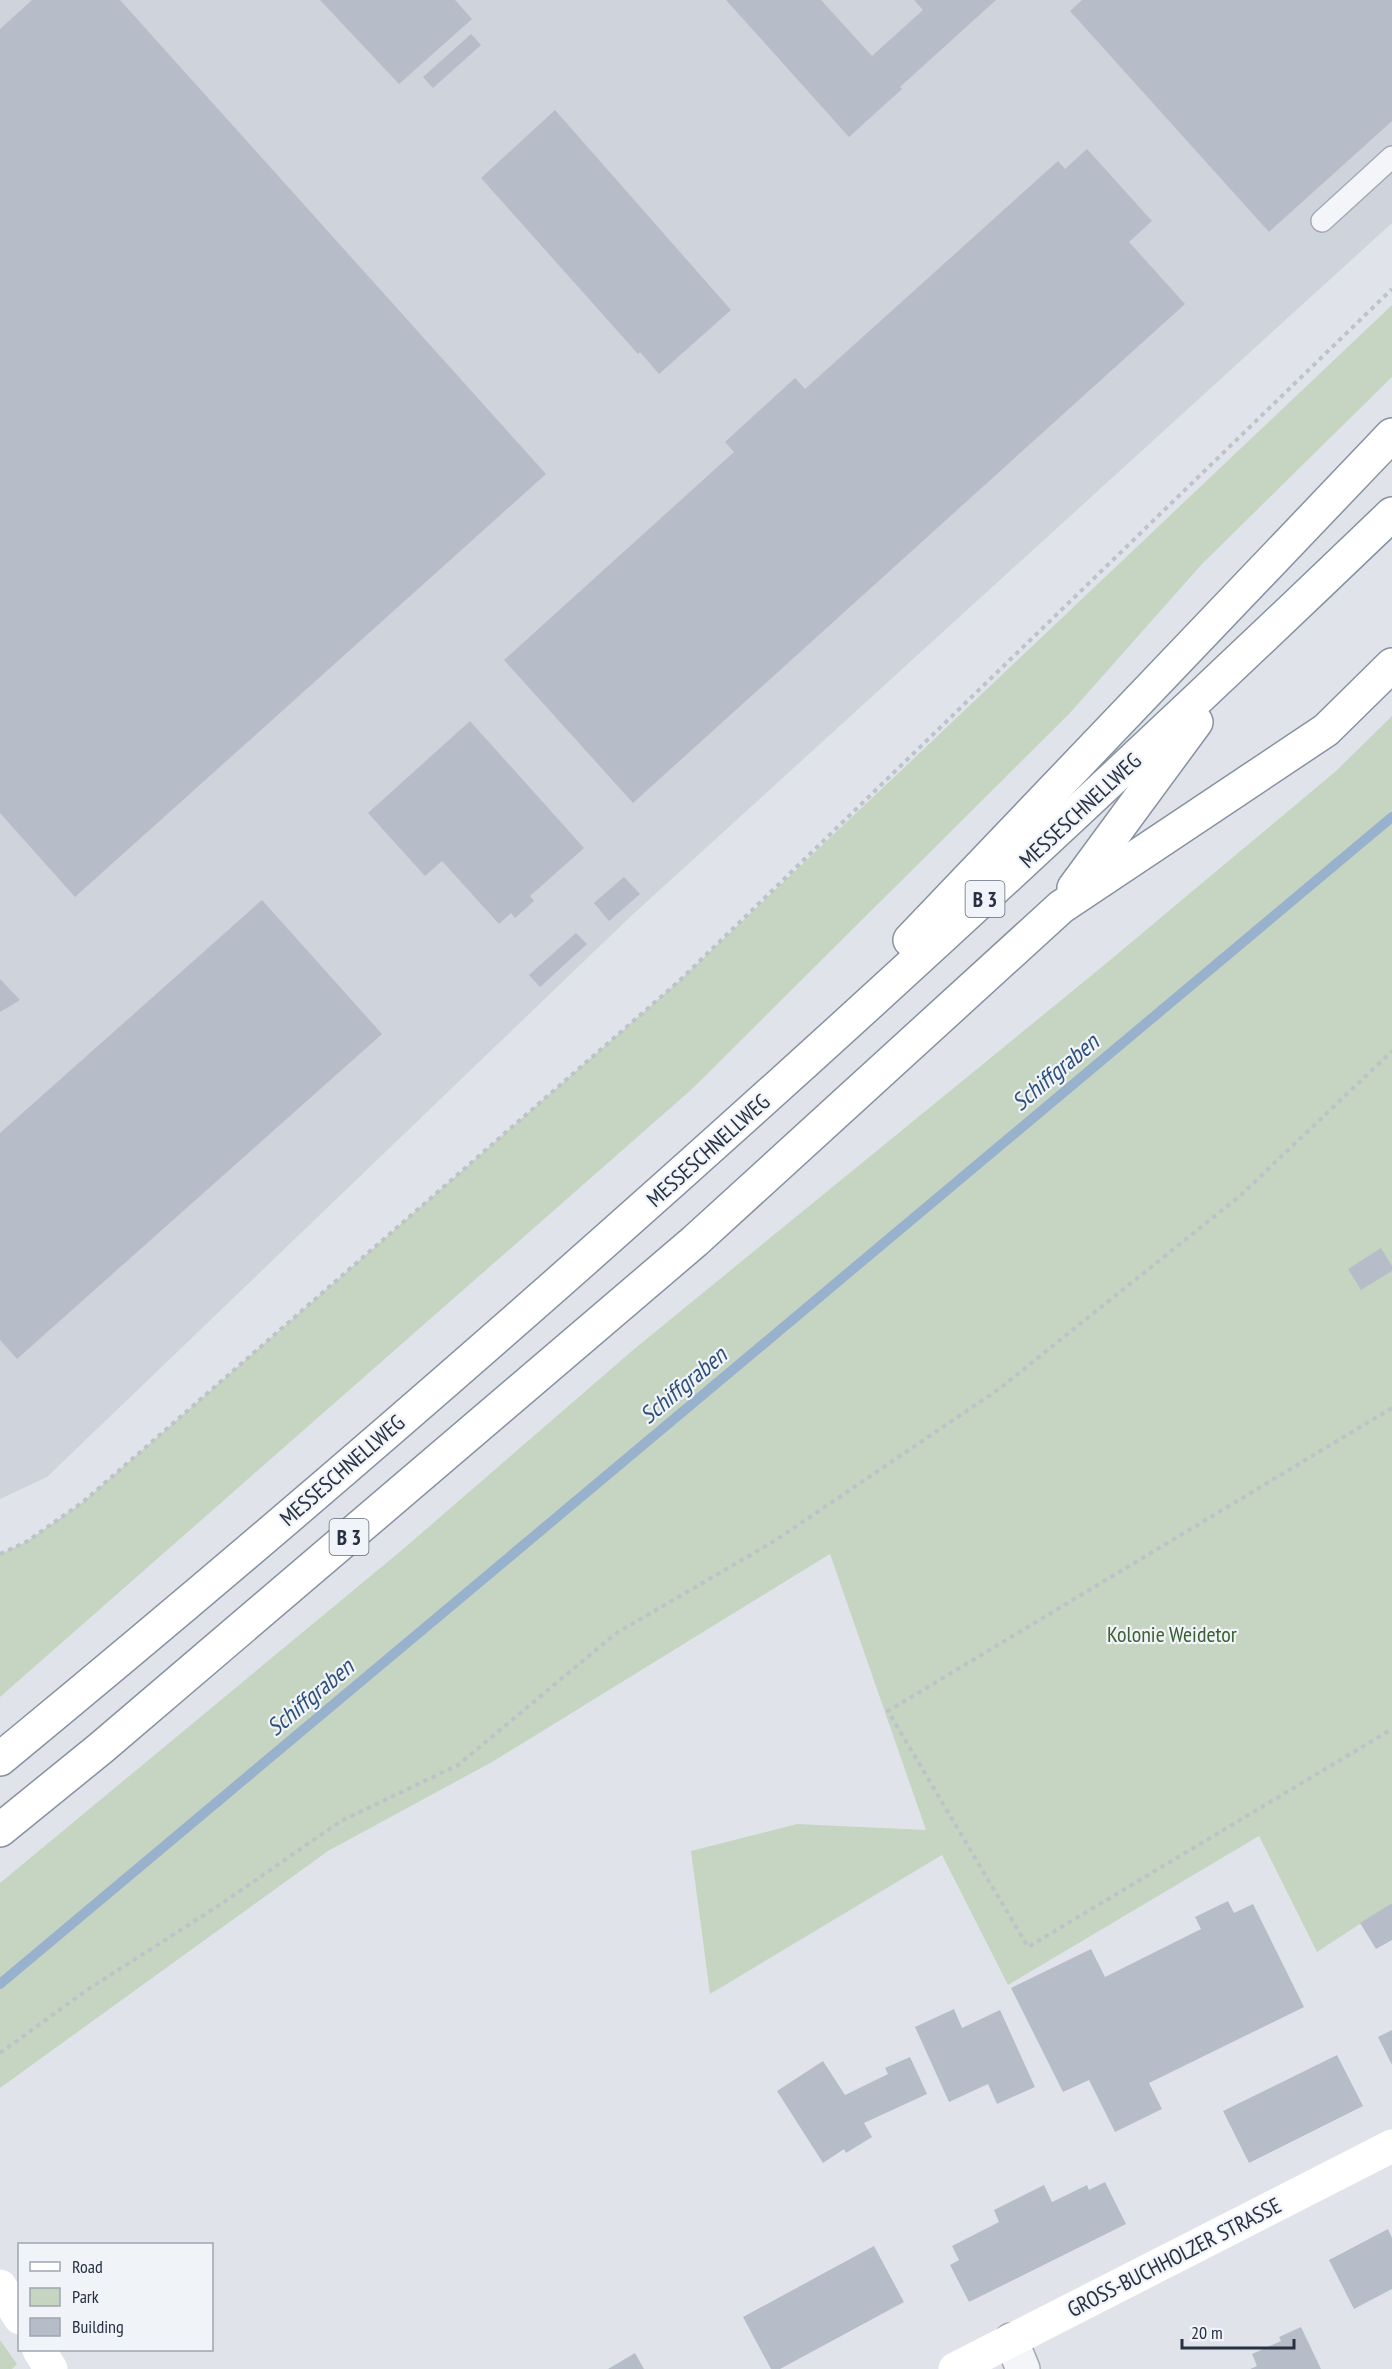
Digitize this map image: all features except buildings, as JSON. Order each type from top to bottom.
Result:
[{"type":"main road","points":[[721,1138],[1392,435]]},
{"type":"main road","name":"MESSESCHNELLWEG","points":[[0,1759],[149,1636],[555,1287],[1019,867],[1392,514]]},
{"type":"main road","points":[[1061,907],[1245,655]]},
{"type":"main road","points":[[1061,907],[1326,730],[1392,665]]},
{"type":"main road","name":"B 3","points":[[0,1830],[101,1748],[695,1241],[1061,907]]},
{"type":"main road","name":"GROSS-BUCHHOLZER STRASSE","points":[[956,2369],[1017,2354],[1392,2146]]},
{"type":"main road","points":[[0,2286],[18,2315]]},
{"type":"main road","points":[[40,2351],[51,2369]]},
{"type":"lane","points":[[1322,221],[1392,158]]},
{"type":"path","points":[[0,1554],[26,1542],[82,1502],[678,982],[1392,289]]},
{"type":"path","points":[[0,2053],[87,1990],[221,1904],[341,1821],[458,1765],[615,1634],[776,1540],[999,1389],[1241,1195],[1392,1051]]},
{"type":"path","points":[[1392,1408],[888,1711],[1028,1947],[1392,1729]]},
{"type":"shaded area","points":[[0,0],[1392,0],[1392,223],[630,917],[47,1477],[0,1499]]},
{"type":"green space","points":[[1392,305],[1392,377],[1202,564],[1069,714],[692,1089],[0,1697],[0,1554],[26,1542],[83,1502],[678,982]]},
{"type":"green space","name":"Kolonie Weidetor","points":[[1392,716],[1392,1903],[1317,1952],[1259,1836],[1008,1985],[942,1855],[710,1994],[691,1851],[797,1824],[926,1830],[830,1554],[492,1762],[328,1851],[0,2088],[0,1883],[402,1550],[633,1350],[1103,966],[1336,771]]},
{"type":"green space","points":[[0,2340],[17,2364],[12,2369],[0,2369]]},
{"type":"waterway","name":"Schiffgraben","points":[[0,1984],[1392,817]]}]
